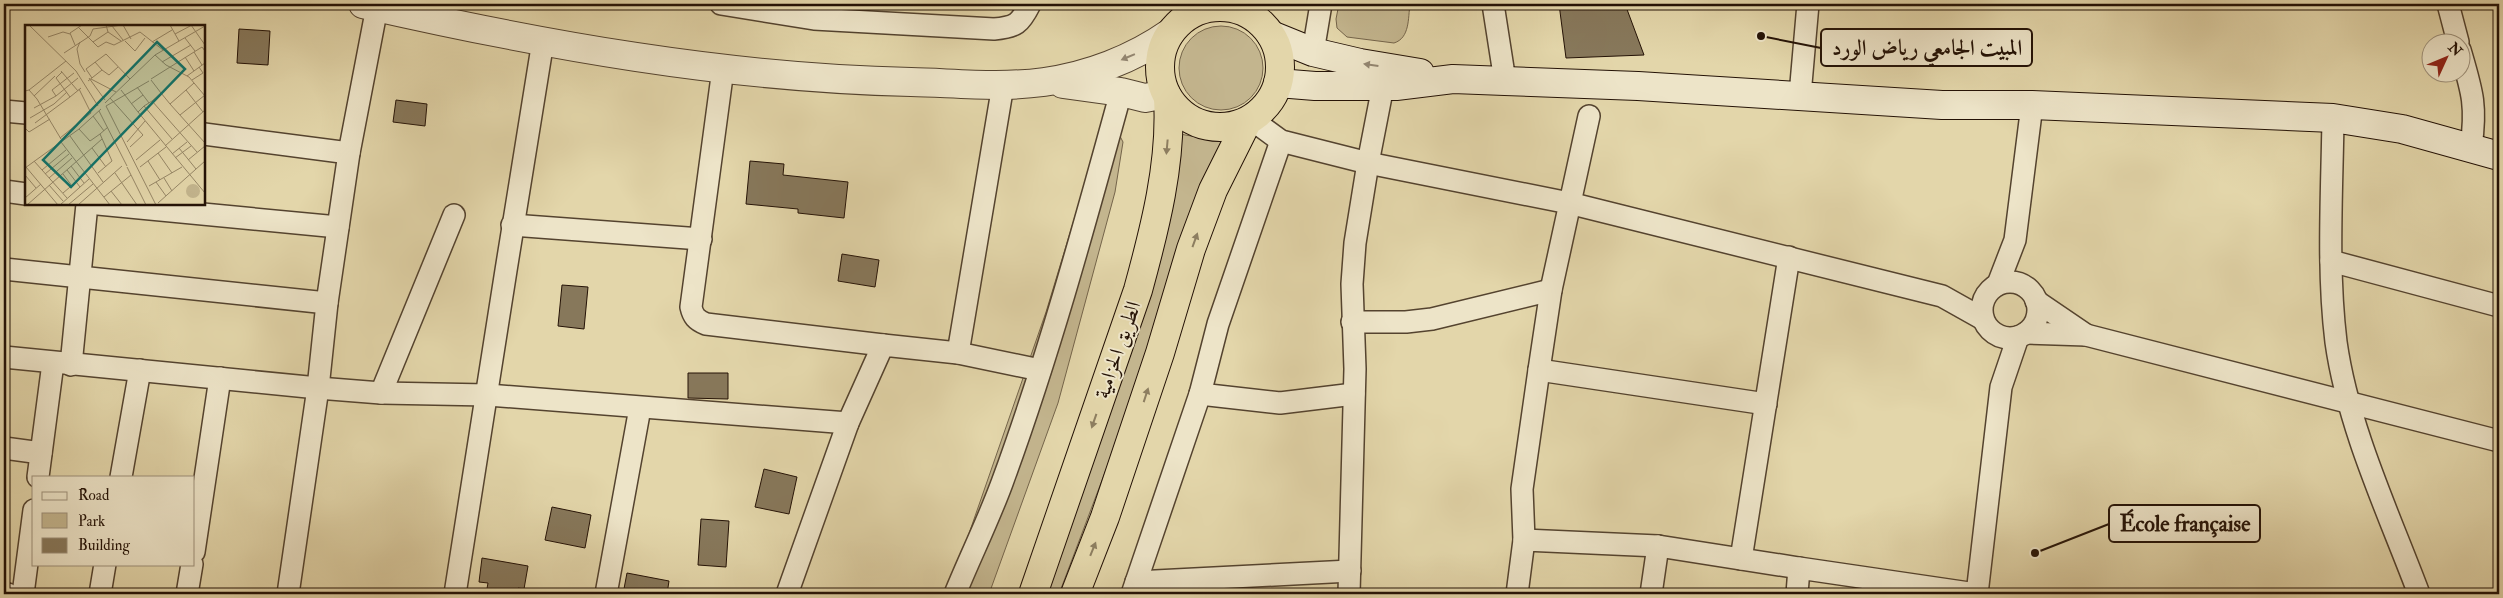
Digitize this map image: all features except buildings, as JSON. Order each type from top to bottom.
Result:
[{"type":"highway","name":"الطريق الحزامية","points":[[1033,594],[1138,290],[1151,244],[1167,152],[1167,96],[1161,82],[1161,56],[1172,31],[1190,4]]},
{"type":"highway","name":"الطريق الحزامية","points":[[1075,594],[1108,508],[1160,353],[1191,249],[1213,190],[1249,120],[1262,112],[1272,98],[1278,83],[1279,58],[1269,33],[1272,4]]},
{"type":"highway","points":[[1172,31],[1188,16],[1204,9],[1222,7],[1239,10],[1255,18],[1269,33]]},
{"type":"highway","points":[[1167,96],[1179,112],[1194,122],[1212,127],[1230,127],[1249,120]]},
{"type":"main road","points":[[386,6],[543,41],[766,75],[868,81],[1003,84],[1044,82],[1121,92],[1145,98],[1167,96]]},
{"type":"main road","points":[[1044,82],[1103,68],[1148,49],[1172,31]]},
{"type":"main road","points":[[1269,33],[1313,52],[1360,63],[1453,79],[1800,95],[1942,105],[2032,105],[2333,118],[2402,129],[2499,156]]},
{"type":"main road","points":[[1278,83],[1315,86],[1383,86],[1453,79]]},
{"type":"street","points":[[721,4],[814,19],[994,28],[1012,27],[1024,17],[1030,4]]},
{"type":"street","points":[[1313,52],[1321,4]]},
{"type":"street","points":[[1493,4],[1505,81]]},
{"type":"street","points":[[1800,95],[1808,4]]},
{"type":"street","points":[[2448,4],[2455,32]]},
{"type":"street","points":[[288,594],[349,153],[386,6]]},
{"type":"street","points":[[455,594],[488,395],[512,226],[543,41]]},
{"type":"street","points":[[723,69],[701,239],[690,307],[692,313],[699,321],[958,353],[1040,370]]},
{"type":"street","points":[[2470,82],[2474,97],[2475,119],[2471,147]]},
{"type":"street","points":[[958,353],[1003,84]]},
{"type":"street","points":[[1349,594],[1354,394],[1352,284],[1355,243],[1383,86]]},
{"type":"street","points":[[955,594],[1002,484],[1040,370],[1073,266],[1121,92]]},
{"type":"street","points":[[2001,387],[1989,326],[1982,310],[2015,240],[2032,105]]},
{"type":"street","points":[[4,111],[25,113]]},
{"type":"street","points":[[1517,594],[1524,540],[1522,489],[1551,290],[1589,116]]},
{"type":"street","points":[[2333,118],[2331,261],[2336,342],[2349,403],[2419,594]]},
{"type":"street","points":[[1249,120],[1281,141],[1368,162],[1569,203],[1942,296],[2010,338],[2022,334],[2086,335],[2499,441]]},
{"type":"street","points":[[205,134],[349,153]]},
{"type":"street","points":[[1281,141],[1218,324],[1200,394],[1134,588],[1350,571]]},
{"type":"street","points":[[4,191],[25,194]]},
{"type":"street","points":[[38,476],[41,453],[80,277],[87,205]]},
{"type":"street","points":[[108,205],[338,227]]},
{"type":"street","points":[[381,393],[454,215]]},
{"type":"street","points":[[512,226],[701,239]]},
{"type":"street","points":[[1524,540],[1658,546],[1976,594],[2001,387],[2022,334],[2036,318],[2015,240]]},
{"type":"street","points":[[1741,559],[1789,257]]},
{"type":"street","points":[[2331,261],[2499,306]]},
{"type":"street","points":[[4,269],[327,303]]},
{"type":"street","points":[[1942,296],[1993,289],[2008,282],[2031,294],[2086,335]]},
{"type":"street","points":[[1352,322],[1406,322],[1432,319],[1551,290]]},
{"type":"street","points":[[787,594],[848,423],[883,345]]},
{"type":"street","points":[[4,357],[381,393],[488,395],[848,423]]},
{"type":"street","points":[[121,476],[140,370]]},
{"type":"street","points":[[1539,370],[1766,404]]},
{"type":"street","points":[[195,545],[220,378]]},
{"type":"street","points":[[1200,394],[1280,403],[1354,394]]},
{"type":"street","points":[[606,594],[640,408]]},
{"type":"street","points":[[4,448],[41,453]]},
{"type":"street","points":[[23,594],[32,525]]},
{"type":"street","points":[[1651,594],[1658,546]]},
{"type":"street","points":[[100,594],[106,566]]},
{"type":"street","points":[[187,594],[192,566]]},
{"type":"street","points":[[1797,594],[1799,568]]},
{"type":"green space","points":[[1339,4],[1410,4],[1406,32],[1403,37],[1394,43],[1347,37],[1337,28],[1336,19]]},
{"type":"green space","points":[[1221,26],[1237,29],[1251,38],[1260,52],[1263,68],[1260,84],[1251,98],[1237,107],[1221,110],[1205,107],[1191,98],[1182,84],[1179,68],[1182,52],[1191,38],[1205,29]]},
{"type":"green space","points":[[1107,111],[1123,142],[1115,192],[1058,403],[989,594],[948,594],[1046,312]]},
{"type":"green space","points":[[1180,134],[1224,142],[1165,291],[1124,422],[1059,594],[1044,594]]},
{"type":"place","name":"المبيت الجامعي رياض الورد","points":[[1761,36]]},
{"type":"place","name":"École française","points":[[2035,553]]}]
